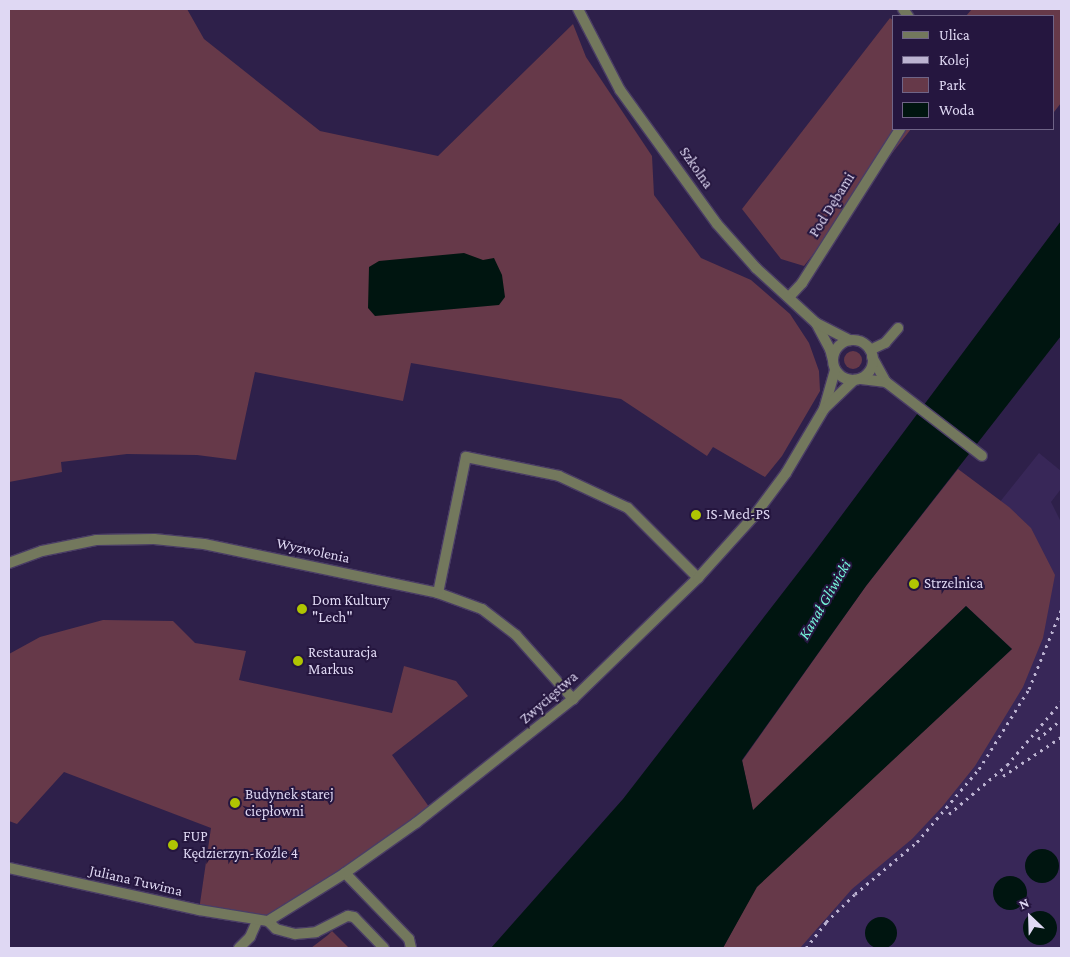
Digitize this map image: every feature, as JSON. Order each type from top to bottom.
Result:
[{"type":"street","name":"Szkolna","points":[[578,9],[620,90],[717,224],[756,268],[790,296],[816,323],[830,349],[834,365]]},
{"type":"street","name":"Pod Dębami","points":[[790,296],[802,283],[899,130]]},
{"type":"street","name":"Szkolna","points":[[816,323],[850,340]]},
{"type":"street","points":[[871,353],[885,343],[898,328]]},
{"type":"street","points":[[886,382],[843,378],[834,365],[836,349],[850,340],[861,342],[871,353],[886,382],[981,454]]},
{"type":"street","points":[[857,380],[870,370],[871,353]]},
{"type":"street","name":"Zwycięstwa","points":[[268,921],[345,873],[416,823],[573,699],[698,578],[754,516],[786,473],[824,409],[834,365]]},
{"type":"street","name":"Zwycięstwa","points":[[824,409],[857,380]]},
{"type":"street","points":[[438,593],[466,457],[559,476],[628,508],[698,578]]},
{"type":"street","name":"Wyzwolenia","points":[[9,563],[42,551],[96,540],[154,539],[223,548],[438,593],[482,609],[516,635],[573,699]]},
{"type":"street","name":"Juliana Tuwima","points":[[9,868],[257,921]]},
{"type":"street","points":[[345,873],[409,939],[411,948]]},
{"type":"street","points":[[239,948],[250,937],[257,921],[268,921],[276,929],[295,934],[316,932],[348,916],[354,917],[384,948]]},
{"type":"shaded area","points":[[1039,453],[1061,471],[1061,489],[1051,502],[1061,522],[1061,948],[785,948],[999,503]]},
{"type":"green space","points":[[9,9],[187,9],[204,39],[320,131],[438,156],[573,24],[586,57],[652,156],[654,195],[701,258],[751,280],[790,314],[809,343],[819,371],[820,391],[782,456],[765,477],[713,447],[707,456],[621,399],[411,363],[403,401],[255,372],[236,460],[197,455],[127,454],[61,462],[62,472],[9,482]]},
{"type":"green space","points":[[972,9],[1061,9],[1061,103],[1055,111],[1055,15],[967,15]]},
{"type":"green space","points":[[890,18],[892,20],[892,130],[910,130],[804,266],[781,259],[742,209]]},
{"type":"green space","points":[[853,351],[859,354],[862,360],[859,366],[853,369],[847,366],[844,360],[847,354]]},
{"type":"green space","points":[[958,469],[1009,507],[1031,528],[1055,575],[1043,638],[1023,687],[975,766],[942,807],[912,839],[852,889],[800,948],[723,948],[756,887],[1012,649],[966,606],[753,811],[742,761],[866,586]]},
{"type":"green space","points":[[103,620],[173,621],[195,643],[246,651],[239,680],[392,713],[404,666],[456,681],[468,696],[392,755],[432,811],[268,921],[199,910],[211,828],[64,772],[17,824],[9,821],[9,654],[40,637]]},
{"type":"green space","points":[[332,931],[349,948],[311,948],[328,935]]},
{"type":"water","name":"Kanał Gliwicki","points":[[1061,221],[1061,336],[866,586],[742,760],[753,810],[966,606],[1012,649],[757,887],[723,948],[491,948],[623,799],[815,551]]},
{"type":"water","points":[[464,253],[483,260],[494,258],[502,275],[505,297],[499,305],[375,316],[368,308],[369,267],[379,261]]},
{"type":"water","points":[[1042,849],[1054,854],[1059,866],[1054,878],[1042,883],[1030,878],[1025,866],[1030,854]]},
{"type":"water","points":[[1010,876],[1017,877],[1022,881],[1026,886],[1026,900],[1022,905],[1017,909],[1010,910],[1003,909],[998,905],[994,900],[993,893],[994,886],[998,881],[1003,877]]},
{"type":"water","points":[[1040,911],[1047,912],[1052,916],[1056,921],[1056,935],[1052,940],[1047,944],[1040,945],[1033,944],[1028,940],[1024,935],[1023,928],[1024,921],[1028,916],[1033,912]]},
{"type":"water","points":[[881,917],[893,921],[897,933],[893,945],[881,949],[869,945],[865,933],[869,921]]},
{"type":"railway","points":[[806,948],[826,922],[855,894],[917,842],[979,769],[1029,689],[1061,610]]},
{"type":"railway","points":[[949,814],[1007,765],[1061,702]]},
{"type":"railway","points":[[1038,739],[1061,720]]},
{"type":"railway","points":[[1003,776],[1061,737]]},
{"type":"place","name":"IS-Med-PS","points":[[696,515]]},
{"type":"place","name":"Strzelnica","points":[[914,584]]},
{"type":"place","name":"Dom Kultury \"Lech\"","points":[[302,609]]},
{"type":"place","name":"Restauracja Markus","points":[[298,661]]},
{"type":"place","name":"Budynek starej ciepłowni","points":[[235,803]]},
{"type":"place","name":"FUP Kędzierzyn-Koźle 4","points":[[173,845]]}]
